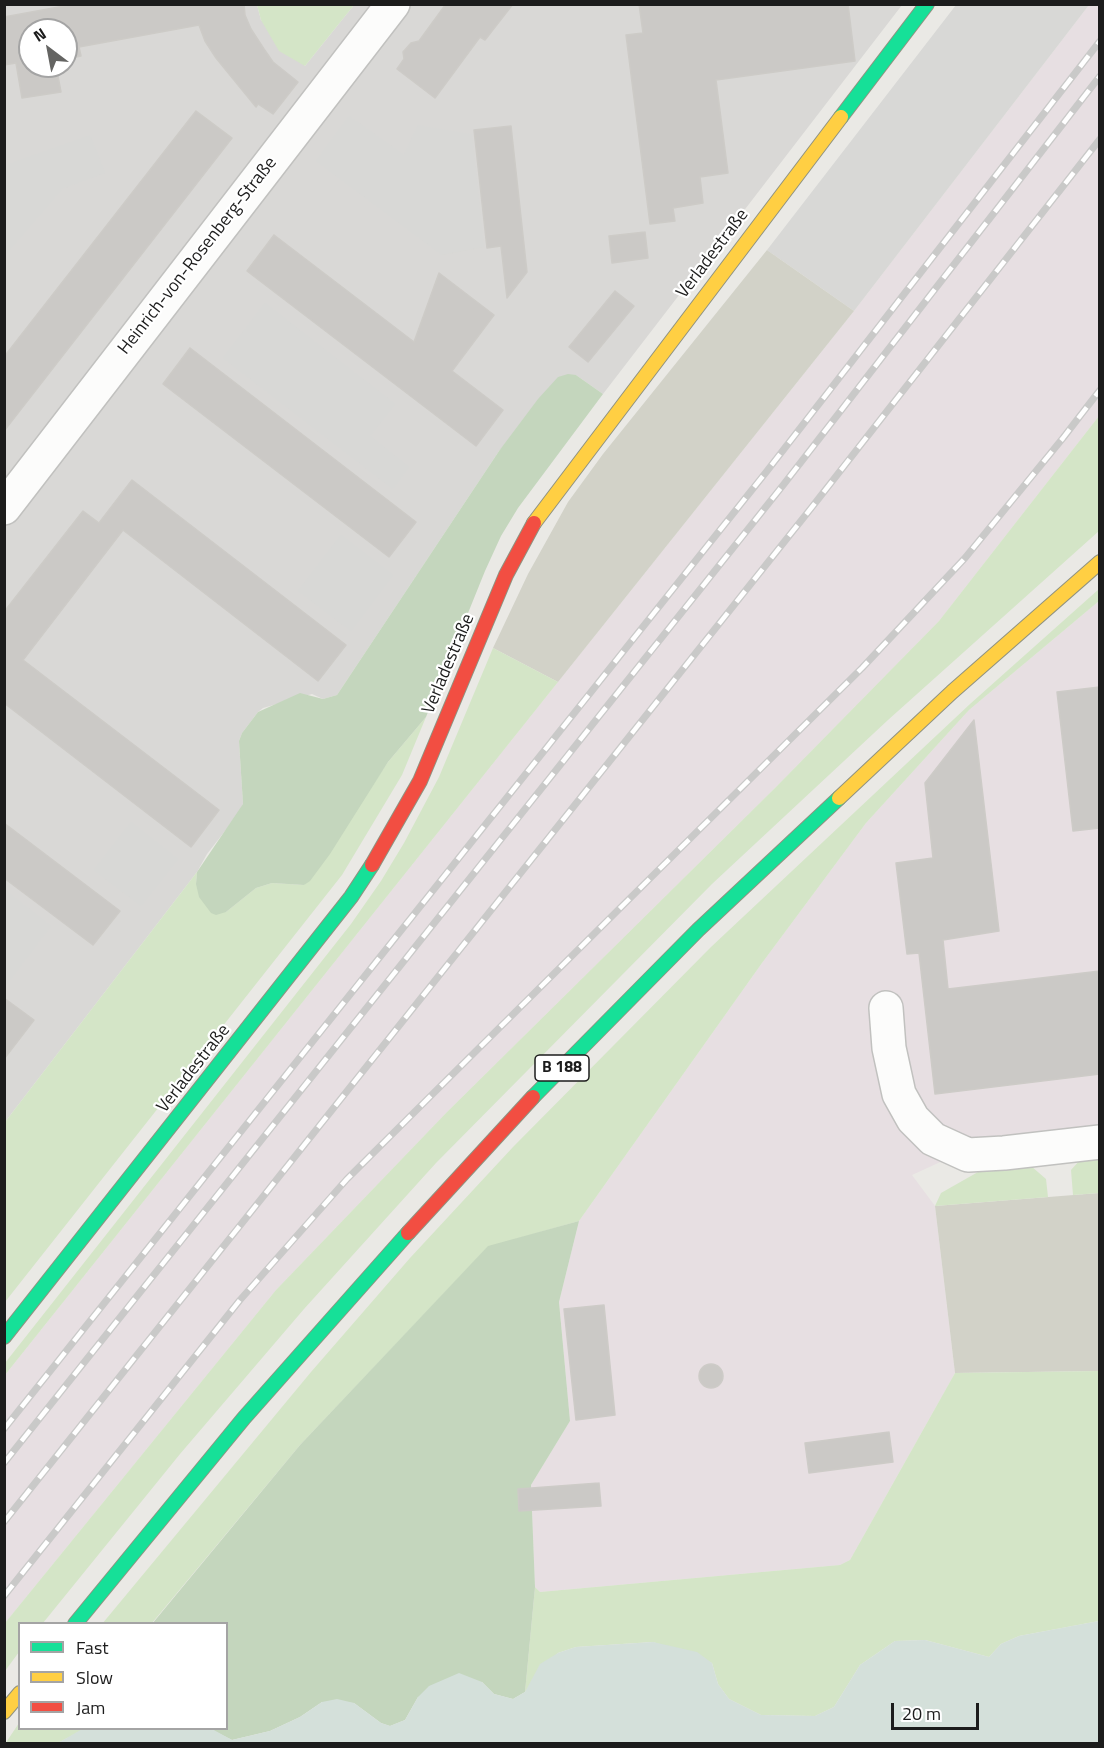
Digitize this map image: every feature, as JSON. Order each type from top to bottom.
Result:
[{"type":"street","name":"Heinrich-von-Rosenberg-Straße","points":[[4,508],[393,4]]},
{"type":"street","name":"Verladestraße","points":[[4,1337],[351,897],[380,852],[420,781],[506,575],[538,516],[927,4]]},
{"type":"street","name":"B 188","points":[[76,1622],[267,1391],[353,1293],[534,1096],[698,930],[952,692],[1100,562]]},
{"type":"street","points":[[886,1008],[890,1048],[899,1094],[913,1119],[933,1139],[968,1155],[1004,1154],[1100,1143]]},
{"type":"street","points":[[4,1712],[18,1695]]},
{"type":"shaded area","points":[[5,5],[257,5],[261,20],[305,66],[354,5],[902,5],[603,394],[576,375],[499,451],[337,695],[323,699],[312,694],[263,708],[258,712],[242,733],[239,741],[243,804],[239,813],[207,854],[197,872],[5,1122]]},
{"type":"shaded area","points":[[956,5],[1089,5],[854,311],[767,250]]},
{"type":"shaded area","points":[[1089,5],[1099,5],[1099,416],[939,621],[777,786],[447,1112],[276,1290],[5,1623],[5,1375],[854,311]]},
{"type":"shaded area","points":[[349,116],[404,155],[418,125],[472,134],[484,247],[442,255],[316,161]]},
{"type":"shaded area","points":[[90,135],[105,173],[62,189],[5,255],[5,165]]},
{"type":"shaded area","points":[[767,250],[854,311],[558,682],[493,648],[528,574],[568,502],[603,454]]},
{"type":"shaded area","points":[[265,303],[395,404],[370,436],[409,467],[393,489],[223,358]]},
{"type":"shaded area","points":[[341,535],[393,575],[351,631],[298,591]]},
{"type":"shaded area","points":[[1099,601],[1099,1128],[984,1142],[912,1175],[935,1206],[955,1373],[850,1560],[840,1565],[540,1592],[535,1587],[531,1485],[570,1421],[559,1302],[579,1221],[762,963],[866,823],[969,710]]},
{"type":"shaded area","points":[[131,822],[178,859],[141,906],[94,870]]},
{"type":"shaded area","points":[[5,890],[51,926],[6,985],[4,984]]},
{"type":"shaded area","points":[[1099,1193],[1099,1371],[955,1373],[935,1206]]},
{"type":"shaded area","points":[[1099,1621],[1099,1743],[58,1743],[81,1730],[214,1730],[232,1740],[270,1731],[300,1717],[322,1702],[337,1699],[354,1703],[381,1723],[390,1726],[405,1720],[418,1697],[429,1686],[459,1673],[482,1682],[494,1694],[513,1699],[525,1692],[540,1664],[558,1653],[576,1647],[653,1642],[697,1652],[712,1663],[718,1684],[729,1699],[761,1715],[815,1716],[834,1707],[860,1665],[895,1641],[925,1640],[989,1657],[1001,1644],[1019,1636]]},
{"type":"green space","points":[[257,4],[354,5],[305,66],[279,51],[261,20]]},
{"type":"green space","points":[[568,374],[576,375],[603,394],[518,508],[501,536],[426,717],[388,762],[330,854],[310,881],[304,885],[272,883],[256,888],[226,912],[216,915],[211,913],[199,897],[196,884],[197,872],[243,804],[239,741],[242,733],[258,712],[300,693],[323,699],[337,695],[499,451],[538,399],[558,377]]},
{"type":"green space","points":[[1099,416],[1099,531],[888,720],[712,884],[436,1163],[304,1309],[180,1454],[44,1622],[18,1622],[18,1653],[5,1671],[5,1623],[276,1290],[447,1112],[777,786],[939,621]]},
{"type":"green space","points":[[1099,589],[1099,601],[969,710],[866,823],[762,963],[579,1221],[488,1247],[300,1445],[153,1622],[104,1622],[311,1372],[410,1258],[513,1147],[711,947],[970,704]]},
{"type":"green space","points":[[493,648],[558,682],[5,1375],[5,1363],[351,924],[381,881],[439,777]]},
{"type":"green space","points":[[426,717],[402,775],[342,875],[5,1302],[5,1122],[197,872],[196,884],[226,912],[256,888],[272,883],[304,885],[388,762]]},
{"type":"green space","points":[[1099,1158],[1099,1193],[1073,1195],[1071,1170],[1080,1160]]},
{"type":"green space","points":[[1031,1166],[1046,1179],[1048,1197],[935,1206],[941,1193],[978,1172]]},
{"type":"green space","points":[[579,1221],[559,1302],[570,1421],[531,1485],[535,1587],[525,1692],[513,1699],[494,1694],[482,1682],[418,1697],[405,1720],[390,1726],[381,1723],[354,1703],[322,1702],[300,1717],[270,1731],[232,1740],[214,1731],[228,1730],[228,1622],[154,1622],[300,1445],[488,1246]]},
{"type":"green space","points":[[1099,1371],[1099,1621],[1019,1636],[1001,1644],[989,1657],[925,1640],[895,1641],[860,1665],[834,1707],[815,1716],[761,1715],[729,1699],[718,1684],[712,1663],[653,1642],[576,1647],[558,1653],[525,1692],[535,1587],[540,1592],[840,1565],[850,1560],[955,1373]]},
{"type":"green space","points":[[18,1724],[18,1730],[82,1730],[58,1743],[5,1744]]},
{"type":"building","points":[[75,4],[244,4],[245,15],[251,29],[273,62],[298,82],[273,114],[258,104],[256,107],[216,58],[205,41],[199,25],[79,47],[81,56],[78,57],[78,18],[18,18],[18,75],[16,63],[4,65],[4,17]]},
{"type":"building","points":[[446,4],[513,4],[485,40],[480,37],[435,98],[397,69],[404,59],[403,52],[411,43],[419,41]]},
{"type":"building","points":[[639,4],[848,4],[855,61],[716,80],[728,173],[700,177],[703,203],[673,208],[675,221],[650,224],[626,35],[643,33]]},
{"type":"building","points":[[19,78],[58,78],[61,92],[22,98]]},
{"type":"building","points":[[196,111],[232,138],[4,431],[4,357]]},
{"type":"building","points":[[511,126],[527,272],[507,298],[501,246],[487,248],[474,130]]},
{"type":"building","points":[[645,232],[648,258],[612,263],[609,236]]},
{"type":"building","points":[[274,235],[414,342],[439,273],[494,315],[452,371],[503,410],[476,446],[247,271]]},
{"type":"building","points":[[615,291],[634,306],[588,362],[569,347]]},
{"type":"building","points":[[190,348],[416,522],[389,557],[163,384]]},
{"type":"building","points":[[132,480],[346,645],[318,681],[123,530],[23,660],[219,810],[191,847],[4,703],[4,612],[83,511],[99,523]]},
{"type":"building","points":[[1100,687],[1100,828],[1073,831],[1057,692]]},
{"type":"building","points":[[974,720],[999,931],[943,940],[948,989],[1100,971],[1100,1074],[935,1094],[919,953],[907,954],[896,863],[933,858],[925,783]]},
{"type":"building","points":[[4,823],[120,911],[93,945],[4,878]]},
{"type":"building","points":[[4,998],[34,1020],[4,1059]]},
{"type":"building","points":[[604,1305],[615,1415],[576,1420],[564,1309]]},
{"type":"building","points":[[711,1364],[720,1367],[723,1376],[720,1385],[711,1388],[702,1385],[699,1376],[702,1367]]},
{"type":"building","points":[[889,1432],[893,1462],[809,1473],[805,1443]]},
{"type":"building","points":[[599,1483],[601,1506],[519,1511],[518,1489]]},
{"type":"railway","points":[[4,1429],[767,471],[1100,41]]},
{"type":"railway","points":[[4,1463],[784,484],[1100,76]]},
{"type":"railway","points":[[4,1522],[812,507],[1100,139]]},
{"type":"railway","points":[[4,1596],[240,1300],[347,1179],[862,668],[965,558],[1100,390]]},
{"type":"traffic: fast","points":[[841,117],[927,4]]},
{"type":"traffic: fast","points":[[533,1097],[698,930],[839,798]]},
{"type":"traffic: fast","points":[[4,1337],[351,897],[372,865]]},
{"type":"traffic: fast","points":[[77,1622],[244,1418],[408,1233]]},
{"type":"traffic: slow","points":[[534,523],[841,117]]},
{"type":"traffic: slow","points":[[839,798],[952,692],[1100,562]]},
{"type":"traffic: slow","points":[[4,1712],[18,1695]]},
{"type":"traffic: jam","points":[[372,865],[420,781],[506,575],[534,523]]},
{"type":"traffic: jam","points":[[408,1233],[533,1097]]}]
